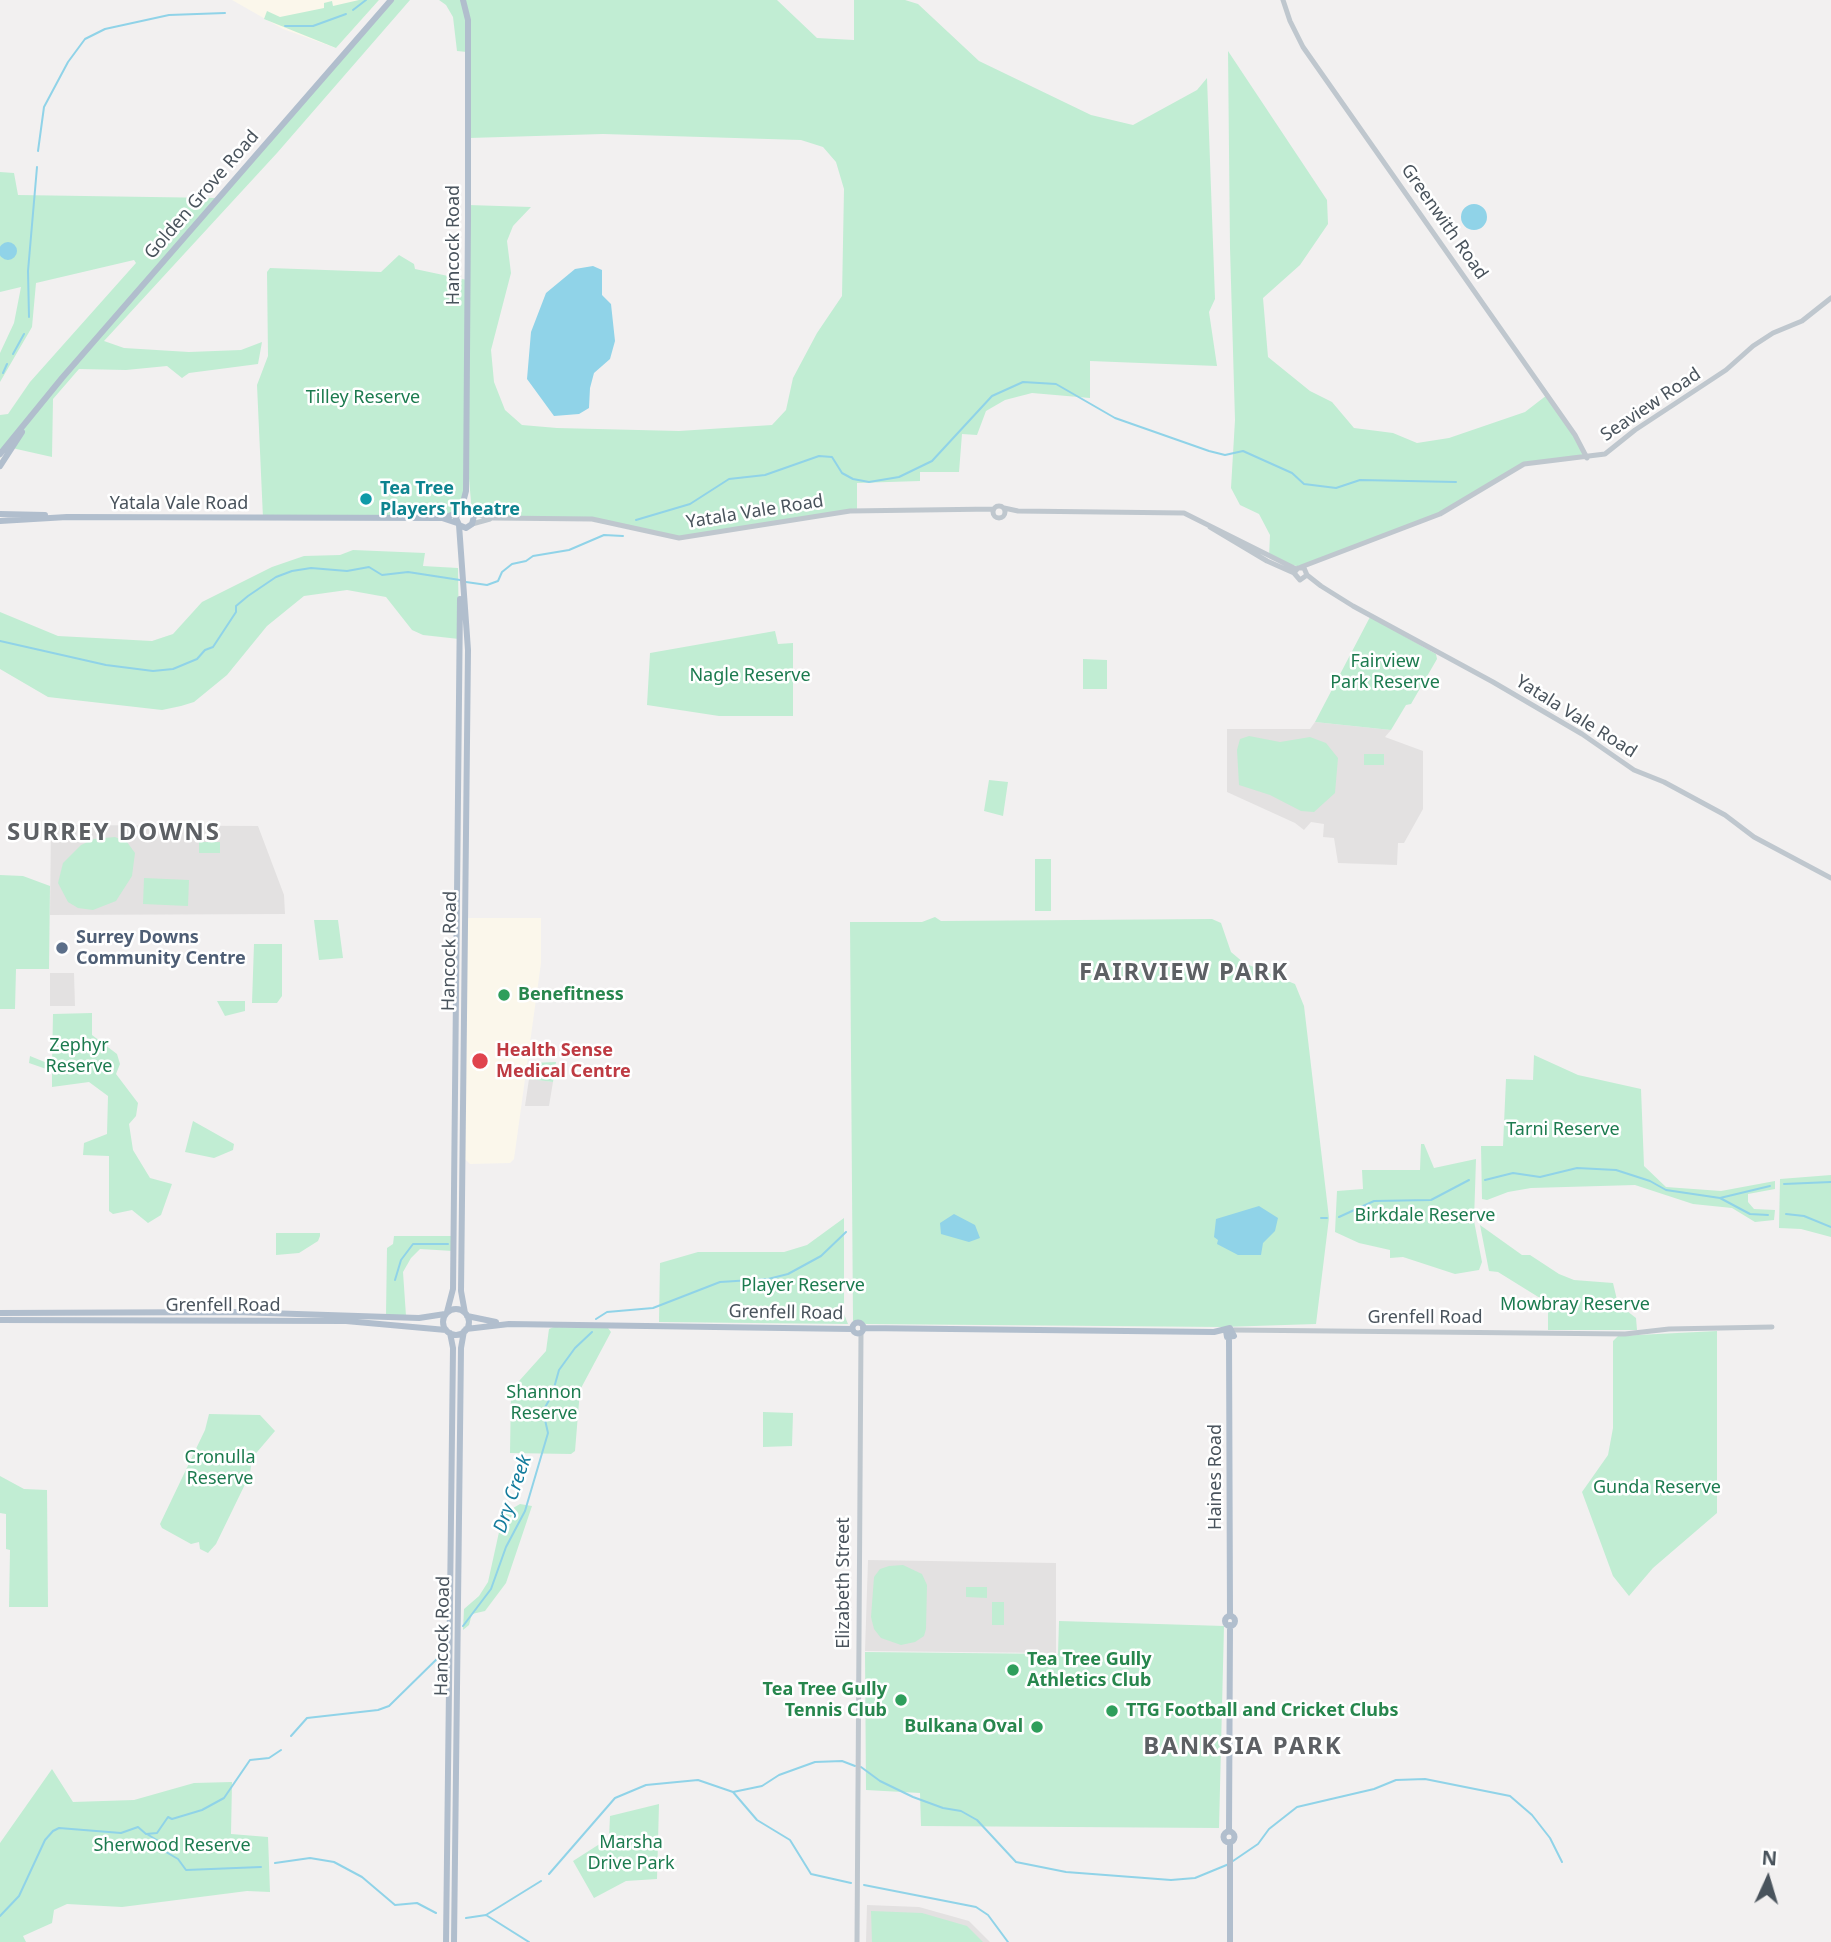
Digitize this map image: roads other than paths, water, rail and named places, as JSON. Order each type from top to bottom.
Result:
[{"type":"main road","name":"Golden Grove Road","points":[[0,454],[391,0]]},
{"type":"main road","name":"Hancock Road","points":[[461,558],[472,513],[466,491],[468,20],[463,0]]},
{"type":"main road","name":"Golden Grove Road","points":[[0,466],[36,409]]},
{"type":"main road","name":"Hancock Road","points":[[446,1313],[453,1289],[461,583],[458,524],[466,491]]},
{"type":"main road","points":[[459,512],[472,513]]},
{"type":"main road","name":"Yatala Vale Road","points":[[1,515],[442,518],[459,512]]},
{"type":"main road","name":"Yatala Vale Road","points":[[1,515],[67,517]]},
{"type":"main road","name":"Yatala Vale Road","points":[[442,518],[470,525]]},
{"type":"main road","name":"Hancock Road","points":[[461,583],[468,650],[461,1298],[466,1315]]},
{"type":"main road","points":[[463,1076],[455,1091],[463,1101]]},
{"type":"main road","points":[[454,1154],[462,1167],[454,1183]]},
{"type":"main road","points":[[456,1309],[466,1315],[465,1330],[448,1331],[443,1322],[446,1313],[456,1309]]},
{"type":"main road","name":"Grenfell Road","points":[[0,1313],[376,1319],[419,1318],[446,1313]]},
{"type":"main road","name":"Grenfell Road","points":[[0,1320],[205,1315]]},
{"type":"main road","name":"Grenfell Road","points":[[466,1315],[509,1324]]},
{"type":"main road","name":"Grenfell Road","points":[[376,1319],[448,1331]]},
{"type":"main road","name":"Grenfell Road","points":[[465,1330],[509,1324],[858,1331],[1230,1334]]},
{"type":"main road","name":"Hancock Road","points":[[454,1942],[461,1348],[465,1330]]},
{"type":"main road","name":"Hancock Road","points":[[446,1942],[453,1348],[448,1331]]},
{"type":"main road","name":"Haines Road","points":[[1230,1334],[1230,1616],[1235,1620],[1230,1625],[1229,1831],[1224,1837],[1230,1842],[1230,1942]]},
{"type":"main road","points":[[447,1745],[455,1745]]},
{"type":"street","name":"Greenwith Road","points":[[1283,0],[1303,47],[1585,449],[1587,458]]},
{"type":"street","name":"Seaview Road","points":[[1297,570],[1440,514],[1524,464],[1605,454],[1635,430],[1726,370],[1764,338],[1801,321],[1831,298]]},
{"type":"street","points":[[1004,511],[999,518],[994,512],[997,506],[1004,511],[1175,512],[1205,523],[1297,570],[1300,580],[1307,574]]},
{"type":"street","name":"Yatala Vale Road","points":[[472,513],[494,518],[592,519],[679,538],[850,511],[994,512]]},
{"type":"street","name":"Yatala Vale Road","points":[[470,525],[494,518]]},
{"type":"street","name":"Seaview Road","points":[[1307,574],[1316,561]]},
{"type":"street","name":"Yatala Vale Road","points":[[1297,570],[1353,606],[1581,734],[1634,770],[1664,782],[1725,815],[1755,837],[1831,878]]},
{"type":"street","name":"Grenfell Road","points":[[1230,1334],[1625,1334],[1669,1329],[1772,1327]]},
{"type":"street","name":"Elizabeth Street","points":[[857,1942],[858,1331]]},
{"type":"water","points":[[1474,204],[1483,208],[1487,217],[1483,226],[1474,230],[1465,226],[1461,217],[1465,208]]},
{"type":"water","points":[[8,242],[14,245],[17,251],[14,257],[8,260],[2,257],[-1,251],[2,245]]},
{"type":"water","points":[[593,266],[602,270],[602,295],[611,304],[615,341],[610,359],[594,373],[589,408],[579,414],[554,416],[527,379],[531,332],[546,293],[575,269]]},
{"type":"water","points":[[1259,1206],[1278,1218],[1275,1231],[1263,1243],[1261,1255],[1238,1255],[1217,1244],[1218,1240],[1214,1237],[1216,1219]]},
{"type":"water","points":[[954,1214],[975,1225],[980,1238],[969,1242],[941,1234],[940,1223]]},
{"type":"waterway","points":[[353,10],[366,0]]},
{"type":"waterway","points":[[38,151],[44,107],[68,62],[85,39],[105,29],[169,15],[225,13]]},
{"type":"waterway","points":[[285,26],[313,26],[346,14]]},
{"type":"waterway","points":[[29,317],[28,271],[37,167]]},
{"type":"waterway","points":[[13,354],[24,334]]},
{"type":"waterway","points":[[3,373],[7,364]]},
{"type":"waterway","points":[[636,520],[690,504],[729,479],[765,475],[819,456],[832,457],[842,473],[853,479],[869,482],[899,477],[932,461],[992,396],[1023,382],[1056,384],[1115,418],[1209,451],[1225,455],[1243,451],[1292,473],[1304,484],[1336,488],[1360,480],[1456,482]]},
{"type":"waterway","points":[[466,582],[487,585],[498,581],[502,572],[512,564],[526,561],[533,556],[569,550],[604,535],[623,536]]},
{"type":"waterway","points":[[0,641],[106,665],[153,671],[173,669],[197,659],[205,650],[213,647],[236,612],[236,606],[248,596],[276,577],[292,571],[311,568],[347,571],[369,567],[382,575],[408,572],[460,580]]},
{"type":"waterway","points":[[1485,1180],[1513,1173],[1540,1177],[1577,1168],[1616,1170],[1650,1181],[1666,1190],[1720,1198],[1750,1214],[1768,1215]]},
{"type":"waterway","points":[[1339,1217],[1374,1201],[1431,1200],[1469,1180]]},
{"type":"waterway","points":[[1784,1184],[1831,1182]]},
{"type":"waterway","points":[[1720,1198],[1770,1186]]},
{"type":"waterway","points":[[1786,1214],[1804,1216],[1831,1227]]},
{"type":"waterway","points":[[1321,1218],[1327,1218]]},
{"type":"waterway","name":"Dry Creek","points":[[596,1319],[607,1312],[653,1308],[720,1282],[768,1279],[788,1274],[821,1256],[846,1232]]},
{"type":"waterway","points":[[395,1280],[401,1260],[413,1244],[448,1244]]},
{"type":"waterway","name":"Dry Creek","points":[[463,1626],[491,1589],[506,1547],[525,1511],[548,1433],[543,1411],[552,1395],[559,1370],[575,1348],[592,1332]]},
{"type":"waterway","name":"Dry Creek","points":[[291,1736],[307,1718],[378,1710],[389,1706],[444,1652]]},
{"type":"waterway","name":"Dry Creek","points":[[0,1916],[19,1896],[45,1840],[53,1831],[59,1828],[121,1833],[138,1827],[146,1834],[157,1833],[168,1817],[172,1819],[202,1810],[224,1798],[250,1760],[269,1758],[281,1750]]},
{"type":"waterway","points":[[733,1792],[762,1786],[779,1775],[815,1762],[842,1761],[855,1766]]},
{"type":"waterway","points":[[861,1767],[880,1781],[913,1797],[943,1808],[961,1811],[977,1820],[1016,1862],[1066,1872],[1171,1880],[1195,1878],[1229,1864]]},
{"type":"waterway","points":[[1233,1861],[1258,1844],[1269,1829],[1297,1807],[1374,1789],[1396,1780],[1425,1779],[1510,1796],[1532,1815],[1550,1838],[1562,1862]]},
{"type":"waterway","points":[[549,1874],[615,1798],[646,1785],[698,1780],[733,1792],[757,1820],[790,1840],[811,1874],[851,1883]]},
{"type":"waterway","points":[[147,1834],[163,1844],[166,1852],[178,1859],[186,1870],[261,1867]]},
{"type":"waterway","points":[[275,1863],[310,1858],[334,1862],[362,1877],[395,1905],[417,1903],[436,1913]]},
{"type":"waterway","points":[[466,1918],[486,1915],[541,1881]]},
{"type":"waterway","points":[[864,1885],[976,1907],[988,1915],[1008,1942]]},
{"type":"waterway","points":[[486,1915],[529,1942]]},
{"type":"place","name":"Tea Tree Players Theatre","points":[[366,499]]},
{"type":"place","name":"Surrey Downs Community Centre","points":[[62,948]]},
{"type":"place","name":"Benefitness","points":[[504,995]]},
{"type":"place","name":"Health Sense Medical Centre","points":[[480,1061]]},
{"type":"place","name":"Tea Tree Gully Athletics Club","points":[[1013,1670]]},
{"type":"place","name":"Tea Tree Gully Tennis Club","points":[[901,1700]]},
{"type":"place","name":"TTG Football and Cricket Clubs","points":[[1112,1711]]},
{"type":"place","name":"Bulkana Oval","points":[[1037,1727]]},
{"type":"district","name":"SURREY DOWNS","points":[[114,833]]},
{"type":"district","name":"FAIRVIEW PARK","points":[[1184,973]]},
{"type":"district","name":"BANKSIA PARK","points":[[1243,1747]]},
{"type":"park label","name":"Tilley Reserve","points":[[363,398]]},
{"type":"park label","name":"Fairview Park Reserve","points":[[1385,672]]},
{"type":"park label","name":"Nagle Reserve","points":[[750,676]]},
{"type":"park label","name":"Zephyr Reserve","points":[[79,1056]]},
{"type":"park label","name":"Tarni Reserve","points":[[1563,1130]]},
{"type":"park label","name":"Birkdale Reserve","points":[[1425,1216]]},
{"type":"park label","name":"Player Reserve","points":[[803,1286]]},
{"type":"park label","name":"Mowbray Reserve","points":[[1575,1305]]},
{"type":"park label","name":"Shannon Reserve","points":[[544,1403]]},
{"type":"park label","name":"Cronulla Reserve","points":[[220,1468]]},
{"type":"park label","name":"Gunda Reserve","points":[[1657,1488]]},
{"type":"park label","name":"Sherwood Reserve","points":[[172,1846]]},
{"type":"park label","name":"Marsha Drive Park","points":[[631,1853]]}]
